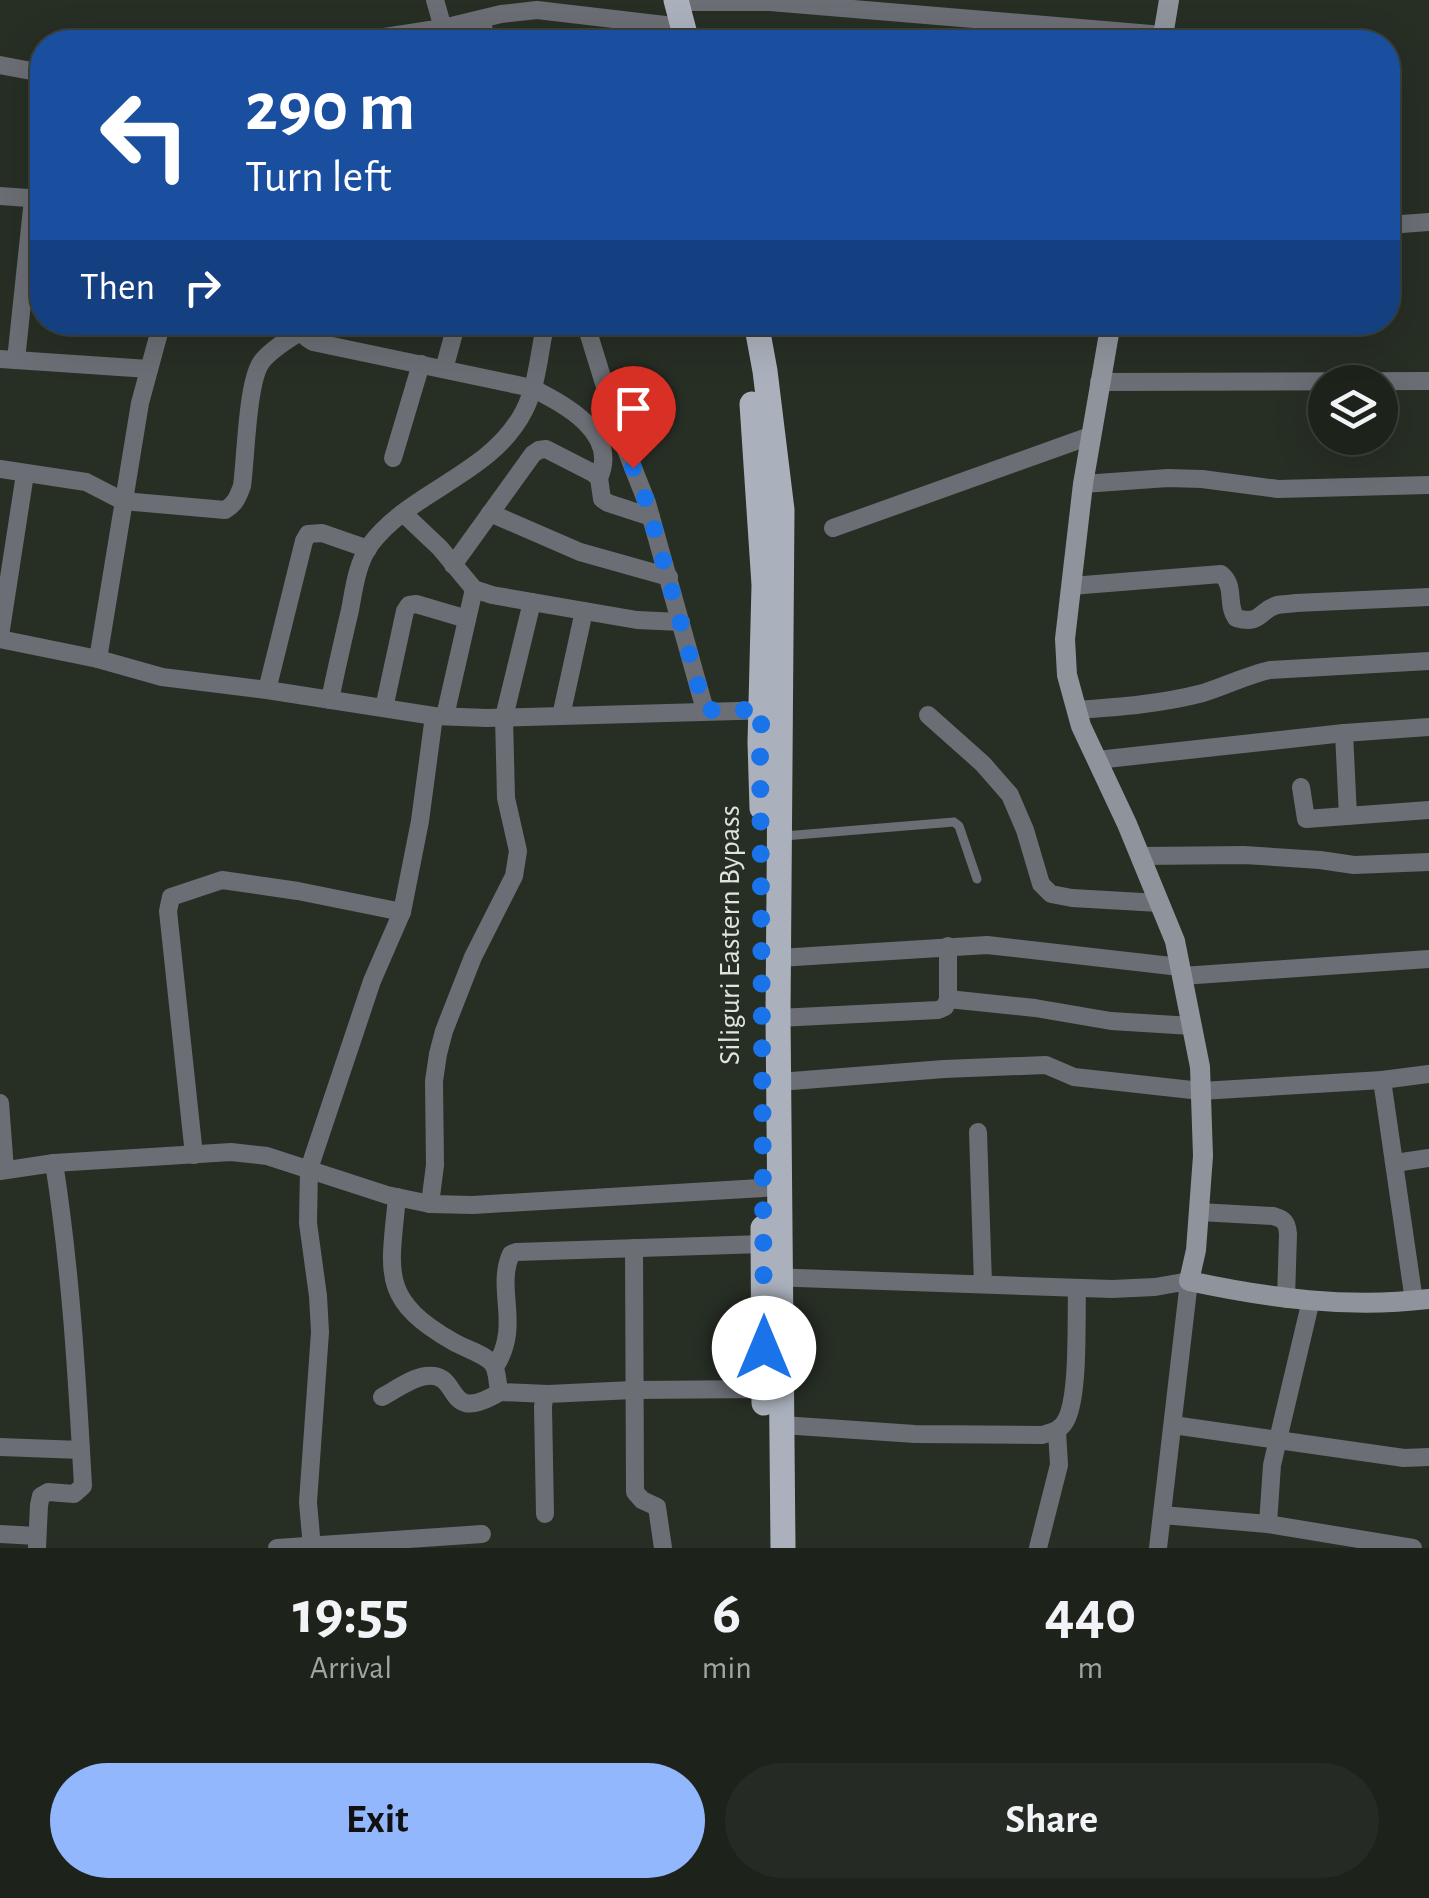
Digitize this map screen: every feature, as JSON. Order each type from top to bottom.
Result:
[{"type":"main road","name":"Siliguri Eastern Bypass","points":[[744,335],[771,511]]},
{"type":"main road","name":"Siliguri Eastern Bypass","points":[[758,335],[765,372],[771,511],[771,710],[779,958],[779,1082],[763,1244],[772,1277],[764,1389],[766,1548]]},
{"type":"main road","name":"Siliguri Eastern Bypass","points":[[771,710],[760,742],[772,1277],[782,1425],[783,1548]]},
{"type":"street","points":[[435,0],[443,28]]},
{"type":"street","points":[[1164,30],[1169,0]]},
{"type":"street","points":[[430,30],[537,10],[670,14],[770,2],[1067,30]]},
{"type":"street","points":[[481,19],[484,30]]},
{"type":"street","points":[[0,65],[30,71]]},
{"type":"street","points":[[0,196],[30,198]]},
{"type":"street","points":[[1400,224],[1429,222]]},
{"type":"street","points":[[30,242],[8,360],[149,369]]},
{"type":"street","points":[[98,659],[140,403],[158,335]]},
{"type":"street","points":[[0,469],[86,482],[123,501],[225,510],[232,506],[242,486],[255,370],[291,335]]},
{"type":"street","points":[[304,335],[313,342],[532,388],[586,421],[600,444],[604,462],[599,478],[602,499],[651,517]]},
{"type":"street","points":[[444,369],[453,335]]},
{"type":"street","points":[[330,700],[358,572],[368,549],[403,513],[496,449],[511,432],[525,410],[543,335]]},
{"type":"street","points":[[589,335],[651,517],[705,710]]},
{"type":"street","points":[[1108,335],[1082,484],[1065,638],[1067,675],[1082,726],[1175,941],[1200,1067],[1201,1091],[1202,1156],[1196,1250],[1189,1281],[1158,1548]]},
{"type":"street","points":[[393,458],[421,364]]},
{"type":"street","points":[[1099,382],[1429,381]]},
{"type":"street","points":[[833,528],[1090,436]]},
{"type":"street","points":[[453,565],[533,454],[540,450],[554,453],[599,478]]},
{"type":"street","points":[[25,474],[0,638],[162,677],[439,716],[771,710]]},
{"type":"street","points":[[1082,484],[1168,478],[1278,489],[1429,485]]},
{"type":"street","points":[[403,513],[474,588],[492,595],[584,611],[681,622]]},
{"type":"street","points":[[490,513],[580,552],[669,577]]},
{"type":"street","points":[[267,690],[308,534],[322,533],[368,549]]},
{"type":"street","points":[[1072,586],[1221,574],[1230,584],[1232,612],[1244,620],[1264,615],[1277,606],[1296,603],[1429,597]]},
{"type":"street","points":[[312,1547],[308,1502],[320,1332],[308,1223],[309,1168],[372,981],[402,912],[439,716],[474,588]]},
{"type":"street","points":[[430,1204],[436,1166],[434,1081],[438,1054],[472,957],[514,876],[518,851],[506,798],[504,717],[532,602]]},
{"type":"street","points":[[384,708],[409,605],[468,619]]},
{"type":"street","points":[[561,716],[584,611]]},
{"type":"street","points":[[1077,710],[1170,700],[1270,670],[1429,661]]},
{"type":"street","points":[[928,715],[1010,795],[1041,884],[1051,894],[1159,903]]},
{"type":"street","points":[[1097,760],[1344,732],[1429,728]]},
{"type":"street","points":[[1344,732],[1348,816]]},
{"type":"street","points":[[1301,787],[1306,819],[1429,810]]},
{"type":"street","points":[[1140,856],[1244,854],[1354,865],[1429,862]]},
{"type":"street","points":[[194,1155],[168,910],[171,897],[222,880],[402,912]]},
{"type":"street","points":[[779,958],[948,946],[1002,947],[1181,972],[1429,959]]},
{"type":"street","points":[[778,1018],[938,1010],[945,1007],[948,999],[948,946]]},
{"type":"street","points":[[948,999],[1192,1026]]},
{"type":"street","points":[[779,1082],[1046,1065],[1074,1077],[1201,1091],[1429,1074]]},
{"type":"street","points":[[772,1277],[1077,1288],[1155,1287],[1189,1281],[1286,1299],[1360,1304],[1421,1300],[1382,1080]]},
{"type":"street","points":[[0,1102],[3,1170],[231,1152],[267,1156],[392,1196]]},
{"type":"street","points":[[978,1132],[983,1284]]},
{"type":"street","points":[[1395,1163],[1429,1158]]},
{"type":"street","points":[[0,1534],[37,1542],[42,1496],[48,1492],[74,1494],[83,1486],[76,1344],[54,1164]]},
{"type":"street","points":[[349,1182],[430,1204],[473,1205],[771,1187]]},
{"type":"street","points":[[392,1196],[393,1283],[403,1304],[419,1320],[495,1366]]},
{"type":"street","points":[[1199,1212],[1283,1219],[1288,1234],[1286,1299]]},
{"type":"street","points":[[500,1392],[495,1366],[507,1343],[507,1268],[511,1254],[763,1244]]},
{"type":"street","points":[[634,1248],[635,1492],[657,1507],[663,1548]]},
{"type":"street","points":[[782,1425],[916,1434],[1042,1435],[1057,1431],[1067,1420],[1072,1398],[1077,1288]]},
{"type":"street","points":[[1268,1524],[1272,1464],[1311,1300]]},
{"type":"street","points":[[382,1397],[423,1376],[442,1380],[463,1403],[472,1405],[500,1392],[764,1389]]},
{"type":"street","points":[[545,1514],[543,1407],[548,1394]]},
{"type":"street","points":[[1173,1425],[1404,1458],[1429,1458]]},
{"type":"street","points":[[1038,1548],[1059,1465],[1057,1431]]},
{"type":"street","points":[[0,1447],[81,1450]]},
{"type":"street","points":[[1162,1515],[1268,1524],[1413,1548]]},
{"type":"street","points":[[277,1548],[482,1534]]},
{"type":"lane","points":[[778,836],[954,822],[959,826],[976,879]]},
{"type":"route","points":[[633,468],[647,503],[705,710],[762,710],[764,1348]]}]
